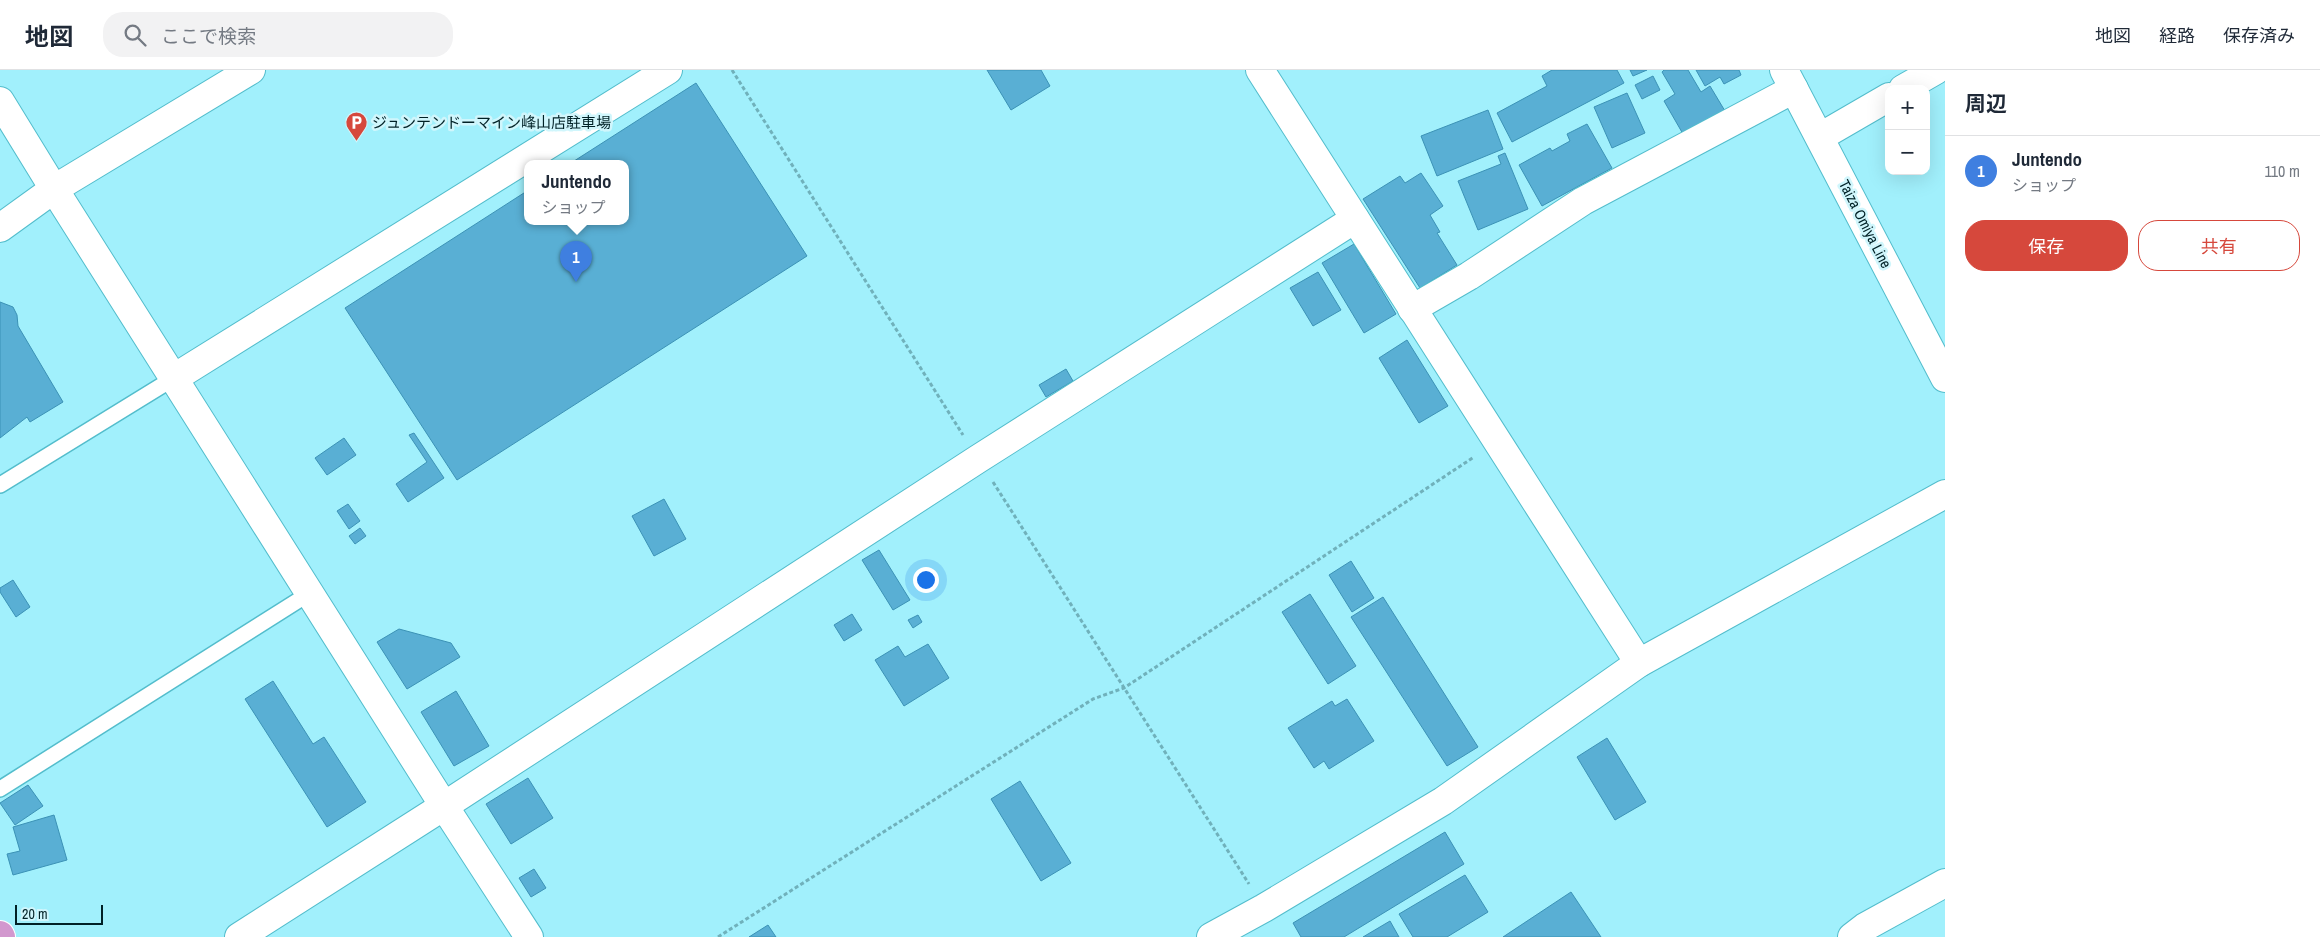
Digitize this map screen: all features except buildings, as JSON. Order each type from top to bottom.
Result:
[{"type":"street","points":[[0,228],[54,189],[251,70]]},
{"type":"street","points":[[174,378],[668,70]]},
{"type":"street","points":[[1260,70],[1640,663]]},
{"type":"street","points":[[1910,85],[1936,70]]},
{"type":"street","points":[[1412,309],[1469,276],[1583,201],[1789,79]]},
{"type":"street","name":"Taiza Omiya Line","points":[[1789,79],[1945,378]]},
{"type":"street","points":[[1820,137],[1885,99]]},
{"type":"street","points":[[0,101],[444,806],[529,937]]},
{"type":"street","points":[[239,937],[978,459],[1355,220]]},
{"type":"street","points":[[1211,937],[1264,908],[1443,801],[1640,663],[1945,494]]},
{"type":"street","points":[[1852,937],[1865,927],[1945,883]]},
{"type":"lane","points":[[0,485],[174,378]]},
{"type":"lane","points":[[0,789],[310,593]]},
{"type":"path","points":[[732,70],[1264,908]]},
{"type":"path","points":[[718,937],[1093,699],[1124,688],[1498,442]]},
{"type":"place","name":"ジュンテンドーマイン峰山店駐車場","points":[[356,142]]},
{"type":"place","name":"Juntendo","points":[[576,282]]}]
